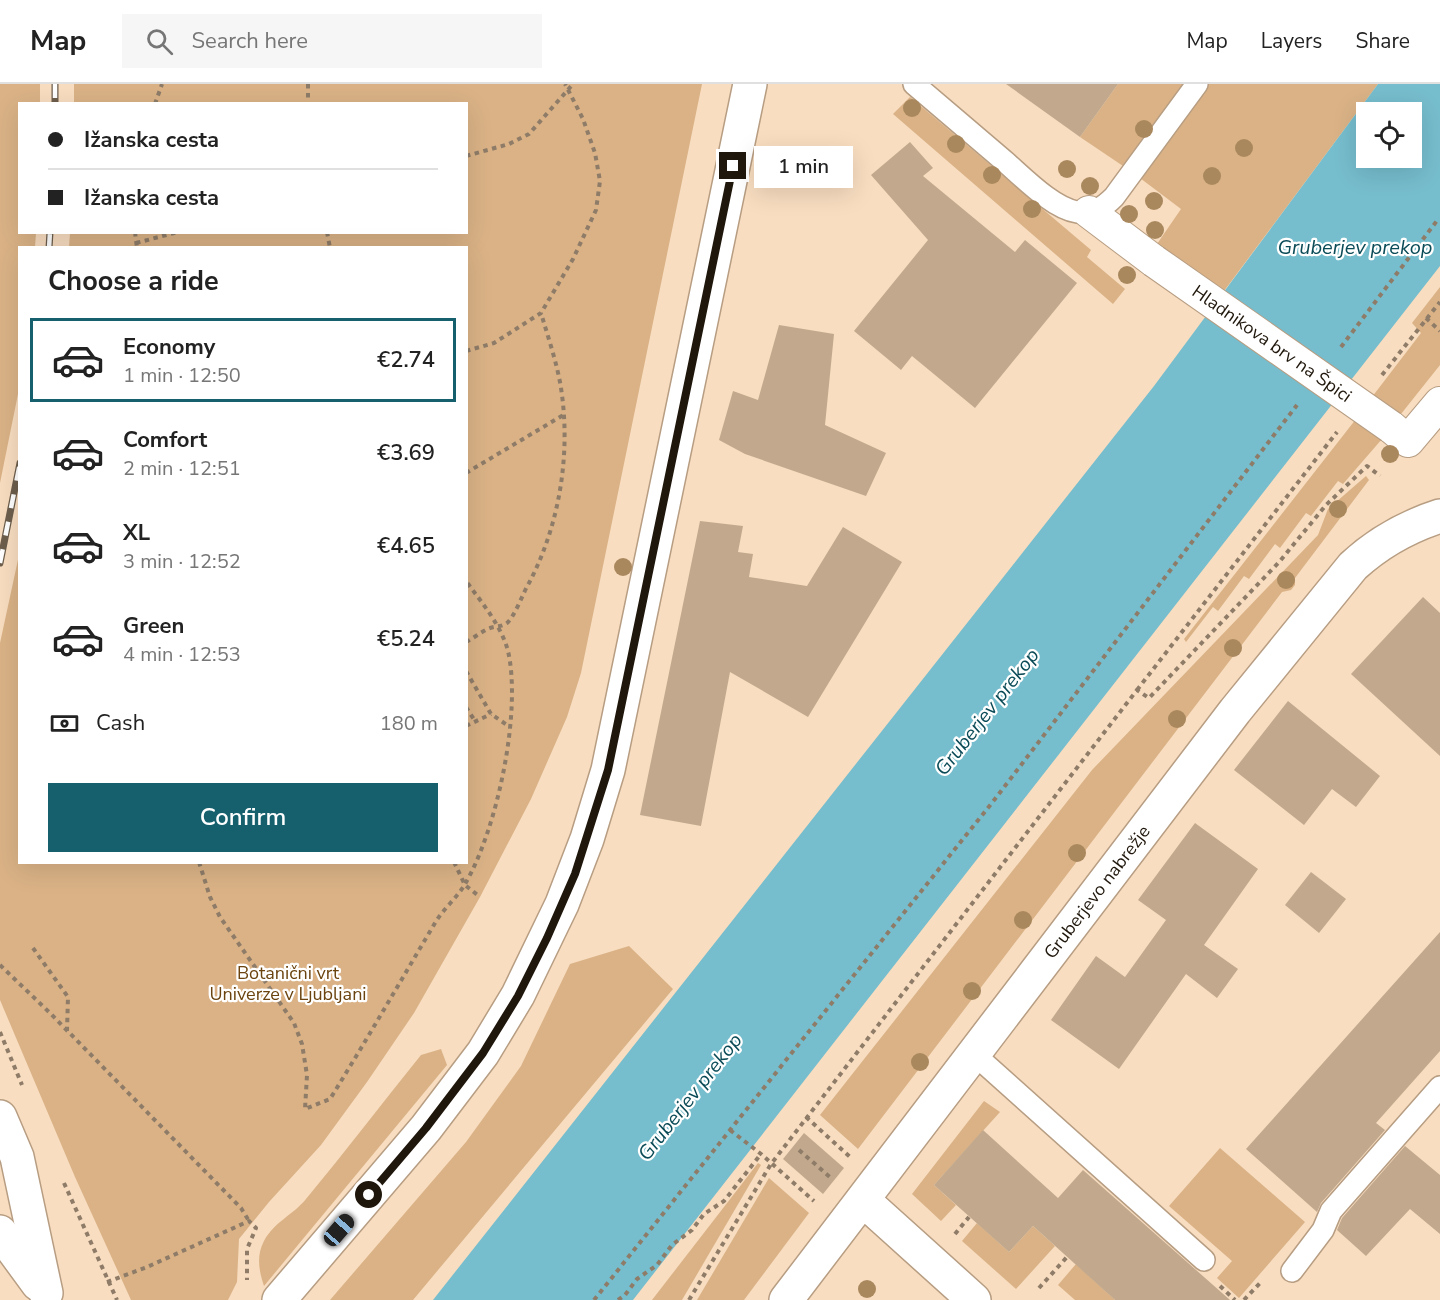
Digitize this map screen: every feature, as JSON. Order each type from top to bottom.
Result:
[{"type":"main road","points":[[279,1300],[426,1128],[483,1053],[522,987],[547,938],[575,874],[608,770],[750,84]]},
{"type":"main road","name":"Gruberjevo nabrežje","points":[[786,1300],[850,1192],[974,1054],[1235,711],[1353,566],[1374,547],[1403,531],[1439,516]]},
{"type":"main road","points":[[0,1117],[16,1156],[47,1297]]},
{"type":"main road","points":[[850,1192],[974,1300]]},
{"type":"main road","points":[[0,1232],[47,1297]]},
{"type":"street","name":"Hladnikova brv na Špici","points":[[1089,212],[1154,261],[1408,441],[1440,403]]},
{"type":"lane","points":[[914,84],[1042,193],[1066,209],[1080,213],[1105,206],[1114,197],[1197,84]]},
{"type":"lane","points":[[974,1054],[1204,1260]]},
{"type":"lane","points":[[1292,1271],[1323,1230],[1331,1211],[1440,1087]]},
{"type":"path","points":[[156,102],[162,84]]},
{"type":"path","points":[[308,84],[308,102]]},
{"type":"path","points":[[468,155],[509,144],[529,135],[567,86],[573,84]]},
{"type":"path","points":[[468,350],[494,343],[541,313],[573,259],[596,210],[600,181],[595,153],[583,119],[567,86]]},
{"type":"path","points":[[1338,351],[1438,218],[1440,222]]},
{"type":"path","points":[[136,245],[172,234]]},
{"type":"path","points":[[1377,381],[1440,302]]},
{"type":"path","points":[[468,641],[490,628],[508,622],[533,575],[546,544],[557,504],[565,456],[565,414],[561,385],[541,313]]},
{"type":"path","points":[[1426,318],[1440,331]]},
{"type":"path","points":[[594,1300],[995,800],[1303,398]]},
{"type":"path","points":[[468,472],[565,414]]},
{"type":"path","points":[[689,1300],[771,1164],[806,1117],[1341,428]]},
{"type":"path","points":[[1137,690],[1149,698],[1280,561],[1326,505],[1367,466],[1380,476]]},
{"type":"path","points":[[200,864],[210,897],[220,917],[294,1023],[302,1044],[307,1075],[305,1109],[330,1099],[437,920],[465,885],[489,833],[510,727],[511,674],[507,650],[498,627],[468,584]]},
{"type":"path","points":[[468,675],[491,714],[510,727]]},
{"type":"path","points":[[468,710],[475,721]]},
{"type":"path","points":[[468,725],[491,714]]},
{"type":"path","points":[[455,864],[465,885],[480,897]]},
{"type":"path","points":[[33,948],[68,997],[67,1031]]},
{"type":"path","points":[[0,966],[241,1208],[256,1228],[247,1249],[248,1291]]},
{"type":"path","points":[[806,1117],[856,1162]]},
{"type":"path","points":[[730,1130],[761,1154],[821,1208]]},
{"type":"path","points":[[799,1150],[850,1192]]},
{"type":"path","points":[[618,1300],[625,1295],[637,1279],[657,1265],[672,1245],[692,1230],[704,1214],[724,1201],[761,1154]]},
{"type":"path","points":[[950,1239],[969,1217]]},
{"type":"path","points":[[107,1282],[147,1267],[249,1221]]},
{"type":"path","points":[[1039,1288],[1067,1257]]},
{"type":"green space","points":[[0,84],[40,84],[40,102],[18,102],[18,234],[36,234],[35,246],[18,246],[18,394],[0,483]]},
{"type":"green space","name":"Botanični vrt Univerze v Ljubljani","points":[[74,84],[702,84],[581,673],[567,717],[531,799],[480,897],[414,1013],[321,1145],[239,1239],[237,1282],[228,1300],[131,1300],[75,1177],[0,1000],[0,643],[18,560],[18,864],[468,864],[468,246],[69,246],[70,234],[468,234],[468,102],[74,102]]},
{"type":"green space","points":[[1118,84],[1186,84],[1126,168],[1080,137]]},
{"type":"green space","points":[[1208,84],[1378,84],[1365,102],[1356,102],[1356,114],[1221,295],[1157,244],[1181,209],[1140,178]]},
{"type":"green space","points":[[910,97],[1091,250],[1087,257],[1125,289],[1113,304],[893,114]]},
{"type":"green space","points":[[1440,287],[1440,365],[1401,414],[1372,397],[1421,333],[1412,323]]},
{"type":"green space","points":[[1356,419],[1382,439],[1343,484],[1338,481],[1311,516],[1306,513],[1280,548],[1275,544],[1249,579],[1244,576],[1218,611],[1213,607],[1186,642],[1184,639]]},
{"type":"green space","points":[[1366,476],[1369,480],[1295,578],[1295,585],[1291,590],[1282,592],[858,1149],[820,1115],[1092,770],[1318,535],[1328,509]]},
{"type":"green space","points":[[629,946],[673,989],[413,1300],[330,1300],[466,1142],[521,1066],[570,964]]},
{"type":"green space","points":[[441,1049],[447,1065],[264,1286],[259,1258],[261,1247],[268,1234],[306,1199],[421,1055]]},
{"type":"green space","points":[[984,1101],[1000,1112],[934,1185],[956,1205],[941,1221],[912,1194]]},
{"type":"green space","points":[[1220,1148],[1305,1222],[1239,1298],[1217,1278],[1232,1261],[1169,1206]]},
{"type":"green space","points":[[758,1163],[761,1165],[682,1300],[652,1300]]},
{"type":"green space","points":[[769,1178],[809,1213],[744,1300],[697,1300]]},
{"type":"green space","points":[[977,1223],[1009,1252],[1033,1226],[1055,1246],[1016,1289],[962,1241]]},
{"type":"green space","points":[[1076,1264],[1115,1300],[1075,1300],[1058,1285]]},
{"type":"water","name":"Gruberjev prekop","points":[[1378,84],[1440,84],[1440,266],[633,1300],[433,1300],[1154,386],[1356,114],[1356,168],[1422,168],[1422,102],[1365,102]]},
{"type":"building","points":[[1006,84],[1118,84],[1080,137]]},
{"type":"building","points":[[910,142],[933,168],[923,176],[1015,252],[1025,240],[1077,283],[975,408],[912,356],[901,370],[854,331],[928,240],[871,175]]},
{"type":"building","points":[[779,325],[834,334],[825,425],[886,453],[866,496],[745,454],[719,440],[733,391],[758,400]]},
{"type":"building","points":[[700,521],[743,526],[738,552],[753,554],[749,577],[807,586],[843,527],[902,562],[808,717],[730,672],[701,826],[640,815]]},
{"type":"building","points":[[1423,597],[1440,613],[1440,756],[1351,674]]},
{"type":"building","points":[[1288,701],[1380,776],[1356,807],[1332,789],[1304,825],[1234,770]]},
{"type":"building","points":[[1195,823],[1258,869],[1204,945],[1238,969],[1217,998],[1186,974],[1119,1069],[1051,1020],[1096,956],[1125,977],[1166,920],[1138,900]]},
{"type":"building","points":[[1311,872],[1346,899],[1319,933],[1285,905]]},
{"type":"building","points":[[1440,932],[1440,1051],[1376,1123],[1385,1130],[1321,1203],[1317,1212],[1246,1149]]},
{"type":"building","points":[[983,1130],[1058,1198],[1083,1170],[1230,1300],[1115,1300],[1033,1226],[1009,1252],[934,1185]]},
{"type":"building","points":[[804,1133],[844,1168],[823,1194],[783,1159]]},
{"type":"building","points":[[1405,1146],[1440,1175],[1440,1234],[1410,1209],[1366,1256],[1337,1230],[1342,1218]]},
{"type":"railway","points":[[55,84],[55,102]]},
{"type":"railway","points":[[49,246],[50,234]]},
{"type":"railway","points":[[0,563],[18,473]]},
{"type":"route","points":[[369,1195],[426,1128],[483,1053],[518,996],[575,874],[608,770],[733,166]]}]
